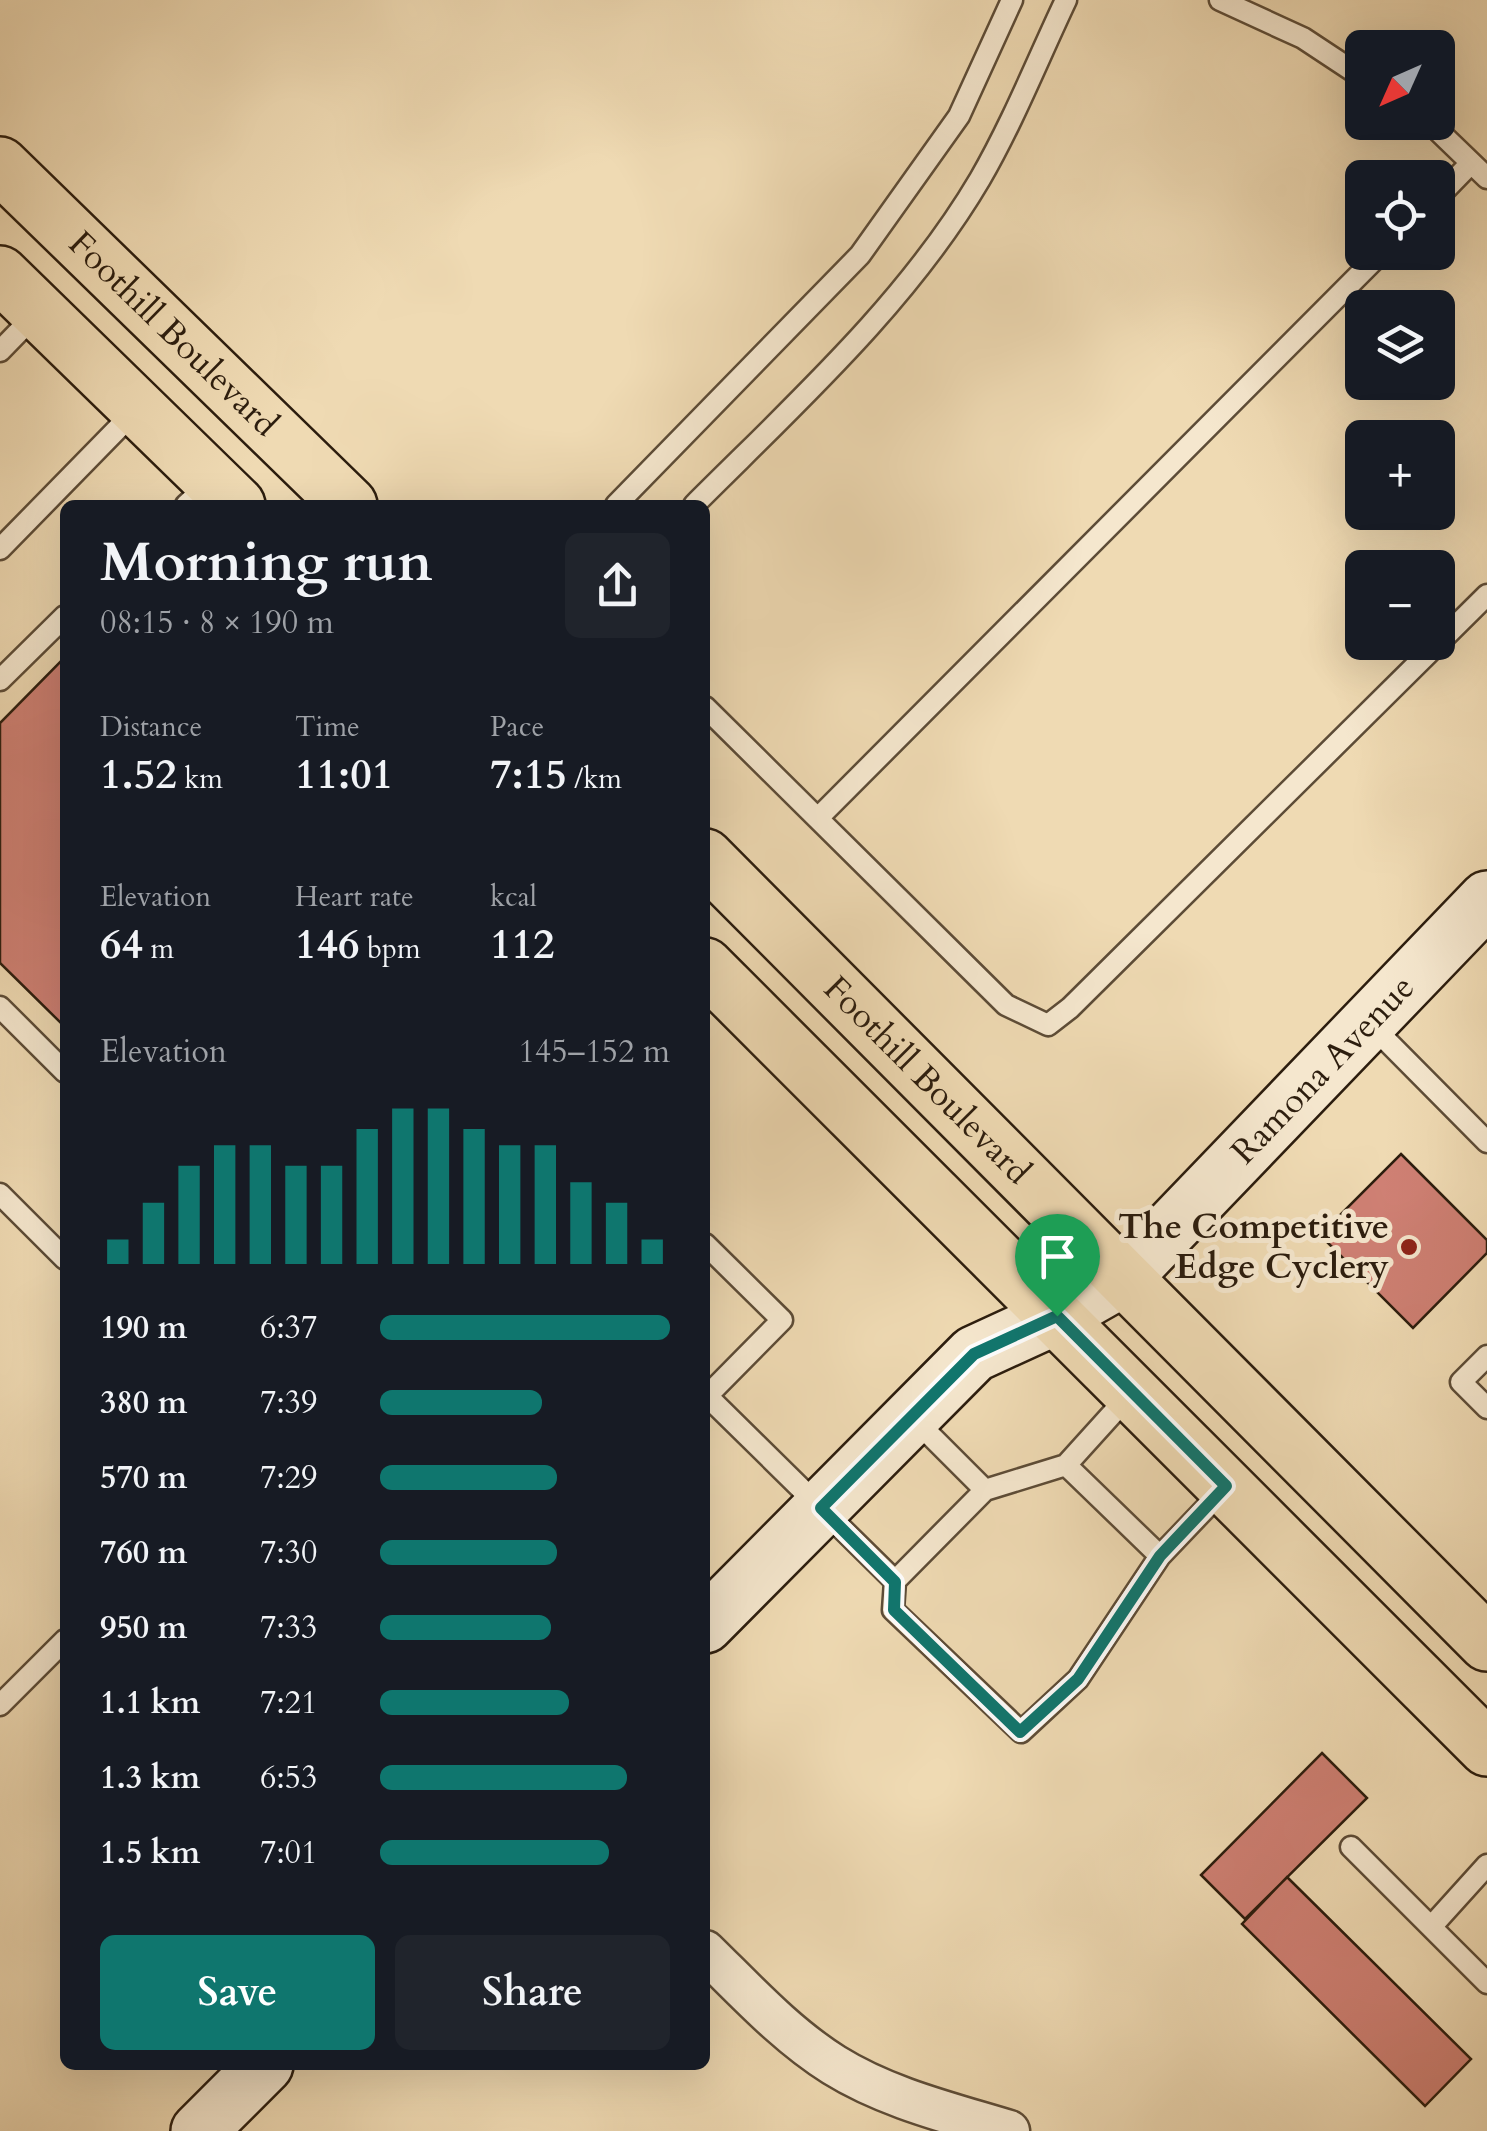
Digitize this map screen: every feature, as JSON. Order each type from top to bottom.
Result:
[{"type":"main road","name":"Foothill Boulevard","points":[[0,165],[344,500]]},
{"type":"main road","points":[[19,292],[138,408],[212,497]]},
{"type":"main road","name":"Foothill Boulevard","points":[[710,862],[1487,1643]]},
{"type":"main road","name":"Foothill Boulevard","points":[[710,971],[1487,1748]]},
{"type":"street","name":"Ramona Avenue","points":[[710,1621],[974,1354],[1057,1316],[1122,1279],[1487,898]]},
{"type":"street","points":[[710,1956],[774,2019],[898,2115],[1009,2131]]},
{"type":"street","points":[[199,2131],[261,2070]]},
{"type":"lane","points":[[621,500],[860,256],[959,116],[1012,0]]},
{"type":"lane","points":[[699,500],[815,384],[904,286],[980,179],[1066,0]]},
{"type":"lane","points":[[1220,0],[1303,38],[1345,66]]},
{"type":"lane","points":[[1448,140],[1479,170],[1455,185]]},
{"type":"lane","points":[[818,818],[1364,270]]},
{"type":"lane","points":[[0,352],[19,292]]},
{"type":"lane","points":[[0,550],[138,408]]},
{"type":"lane","points":[[710,712],[1006,1005],[1048,1025],[1070,1008],[1487,595]]},
{"type":"lane","points":[[0,680],[60,621]]},
{"type":"lane","points":[[0,1007],[60,1067]]},
{"type":"lane","points":[[1368,1022],[1487,1142]]},
{"type":"lane","points":[[0,1194],[60,1254]]},
{"type":"lane","points":[[710,1249],[782,1320],[710,1391]]},
{"type":"lane","points":[[1487,1356],[1461,1382],[1487,1408]]},
{"type":"lane","points":[[1133,1392],[1066,1465],[985,1490],[895,1582],[894,1610],[1020,1732],[1078,1679],[1160,1556],[1226,1486]]},
{"type":"lane","points":[[710,1399],[895,1582]]},
{"type":"lane","points":[[912,1417],[985,1490]]},
{"type":"lane","points":[[1066,1465],[1160,1556]]},
{"type":"lane","points":[[0,1705],[60,1645]]},
{"type":"lane","points":[[1351,1846],[1487,1983]]},
{"type":"lane","points":[[1431,1927],[1487,1865]]},
{"type":"building","points":[[60,662],[60,1022],[0,963],[0,723]]},
{"type":"building","name":"The Competitive Edge Cyclery","points":[[1401,1154],[1487,1240],[1487,1253],[1413,1328],[1320,1235]]},
{"type":"building","points":[[1322,1753],[1367,1798],[1245,1919],[1201,1875]]},
{"type":"building","points":[[1287,1877],[1471,2059],[1425,2106],[1242,1924]]},
{"type":"place","name":"The Competitive Edge Cyclery","points":[[1409,1247]]},
{"type":"route","points":[[1057,1316],[1226,1486],[1160,1556],[1078,1679],[1020,1732],[894,1610],[895,1582],[821,1508],[974,1354],[1057,1316]]}]
